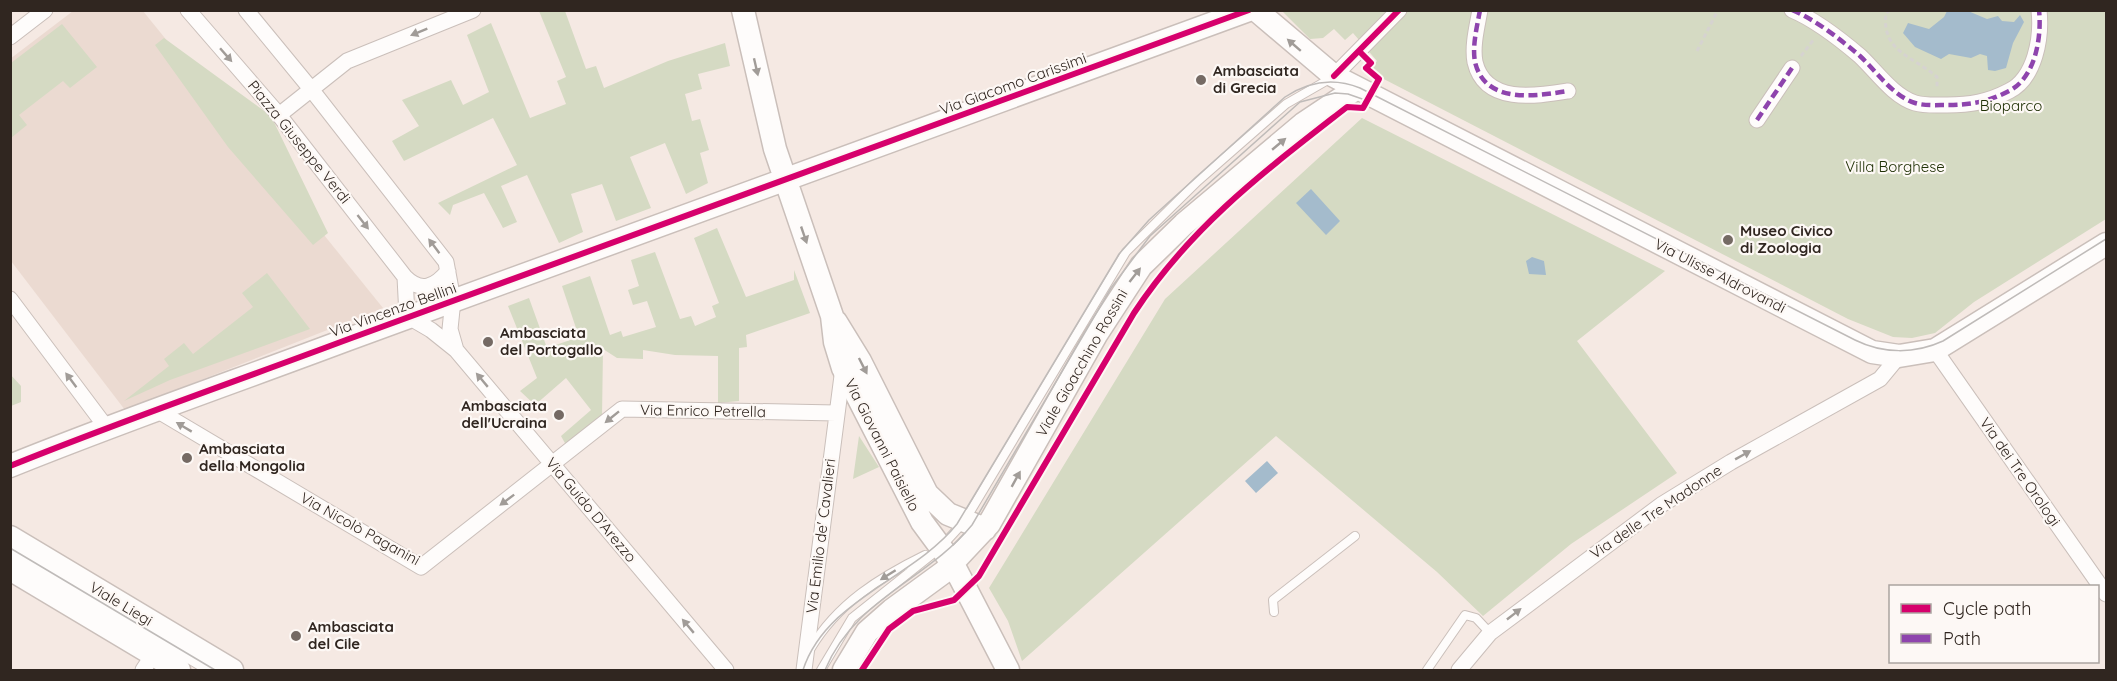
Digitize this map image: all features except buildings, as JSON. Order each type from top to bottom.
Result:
[{"type":"street","points":[[10,36],[45,10]]},
{"type":"street","name":"Piazza Giuseppe Verdi","points":[[188,10],[279,115],[405,277]]},
{"type":"street","points":[[246,10],[311,89],[446,262],[453,300],[450,329],[456,350]]},
{"type":"street","points":[[279,115],[347,61],[473,10]]},
{"type":"street","name":"Via Giovanni Paisiello","points":[[743,10],[775,149],[832,316],[835,342],[843,368],[922,522],[946,556],[1008,670]]},
{"type":"street","name":"Via Giacomo Carissimi","points":[[784,180],[1249,10]]},
{"type":"street","name":"Via Ulisse Aldrovandi","points":[[1256,10],[1334,76],[1846,341],[1872,352],[1899,356],[1935,350],[2103,251]]},
{"type":"street","points":[[1334,76],[1399,10]]},
{"type":"street","points":[[1480,10],[1474,48],[1475,63],[1481,77],[1491,87],[1528,98],[1568,91]]},
{"type":"street","points":[[1792,10],[1822,28],[1859,56],[1900,94],[1914,102],[1931,105],[1982,102],[2019,84],[2026,78],[2038,39],[2039,10]]},
{"type":"street","points":[[1757,120],[1792,68]]},
{"type":"street","name":"Viale Gioacchino Rossini","points":[[844,670],[867,632],[946,556],[974,525],[1000,508],[1096,335],[1141,266],[1184,224],[1303,124],[1357,88]]},
{"type":"street","name":"Via Vincenzo Bellini","points":[[10,466],[106,427],[784,180]]},
{"type":"street","points":[[405,277],[411,283],[426,287],[436,283],[448,271]]},
{"type":"street","points":[[405,277],[407,316]]},
{"type":"street","points":[[10,298],[106,427]]},
{"type":"street","name":"Via Guido D'Arezzo","points":[[407,316],[431,330],[456,350],[726,670]]},
{"type":"street","name":"Via Giovanni Paisiello","points":[[832,316],[852,346],[927,494],[944,511],[974,525]]},
{"type":"street","name":"Via dei Tre Orologi","points":[[1935,350],[2106,594]]},
{"type":"street","name":"Via delle Tre Madonne","points":[[1459,670],[1490,633],[1661,505],[1731,462],[1880,380],[1899,356]]},
{"type":"street","name":"Via Emilio de' Cavalieri","points":[[805,664],[843,368]]},
{"type":"street","name":"Via Nicolò Paganini","points":[[155,409],[421,567],[554,465]]},
{"type":"street","name":"Via Enrico Petrella","points":[[554,465],[622,409],[836,413]]},
{"type":"street","name":"Viale Liegi","points":[[10,537],[232,670]]},
{"type":"street","name":"Viale Liegi","points":[[10,569],[148,663],[179,670]]},
{"type":"lane","name":"Viale Gioacchino Rossini","points":[[974,525],[1126,252],[1198,181],[1286,104],[1334,76]]},
{"type":"lane","points":[[1274,612],[1273,600],[1355,536]]},
{"type":"lane","name":"Viale Liegi","points":[[10,553],[207,670]]},
{"type":"lane","name":"Viale Gioacchino Rossini","points":[[805,664],[830,620],[849,602],[895,571],[946,556]]},
{"type":"lane","name":"Viale Gioacchino Rossini","points":[[821,670],[852,618],[946,556]]},
{"type":"lane","points":[[1427,670],[1465,615],[1476,618],[1490,633]]},
{"type":"path","points":[[1697,51],[1718,10]]},
{"type":"path","points":[[1890,10],[1886,13],[1884,29],[1899,53],[1927,68],[1936,77],[1937,87],[1931,105]]},
{"type":"path","points":[[1792,68],[1822,28]]},
{"type":"shaded area","points":[[73,11],[143,11],[383,308],[125,410],[11,261],[10,59]]},
{"type":"green space","points":[[539,11],[565,11],[586,69],[596,66],[604,88],[668,61],[725,43],[730,66],[698,74],[702,89],[685,94],[692,121],[700,119],[709,150],[700,153],[708,183],[686,194],[665,143],[630,157],[651,208],[616,221],[602,184],[571,194],[583,232],[559,243],[527,175],[501,186],[517,222],[503,228],[484,193],[453,205],[450,215],[438,203],[517,165],[493,118],[404,161],[392,141],[419,126],[402,100],[451,80],[463,105],[489,92],[467,35],[491,23],[530,118],[566,104],[557,81],[566,77]]},
{"type":"green space","name":"Villa Borghese","points":[[1282,11],[2106,11],[2106,219],[1974,302],[1935,333],[1912,338],[1893,337],[1848,319],[1376,75],[1371,68],[1377,61],[1353,33],[1345,40],[1334,29],[1323,38],[1310,39]]},
{"type":"green space","points":[[62,24],[97,67],[70,88],[63,81],[19,115],[27,125],[11,138],[11,63]]},
{"type":"green space","points":[[164,38],[271,116],[328,233],[313,245],[228,147],[155,45]]},
{"type":"green space","points":[[1362,118],[1665,271],[1577,341],[1677,473],[1571,544],[1483,616],[1437,572],[1276,436],[1022,661],[1008,621],[989,588],[1165,299]]},
{"type":"green space","points":[[717,228],[746,297],[794,280],[794,270],[810,313],[746,335],[747,347],[739,348],[739,401],[718,403],[718,356],[675,355],[643,350],[643,359],[617,358],[603,349],[602,417],[566,445],[561,436],[591,410],[566,378],[535,405],[520,391],[537,378],[508,306],[529,298],[547,348],[579,337],[562,286],[590,276],[610,335],[621,331],[623,337],[656,327],[647,301],[633,305],[628,290],[639,286],[631,260],[655,252],[680,319],[691,316],[695,326],[716,317],[712,306],[719,303],[694,238]]},
{"type":"green space","points":[[267,273],[310,329],[170,380],[124,401],[169,366],[164,359],[184,343],[193,354],[253,307],[242,293]]},
{"type":"green space","points":[[10,374],[21,386],[21,402],[11,406]]},
{"type":"green space","points":[[859,436],[879,467],[853,479]]},
{"type":"water","points":[[1947,11],[1968,11],[1987,19],[1998,16],[2002,21],[2014,22],[2020,15],[2024,22],[2013,43],[2006,68],[1988,70],[1987,56],[1980,54],[1971,58],[1949,54],[1941,59],[1915,47],[1903,33],[1908,23],[1929,29],[1944,17]]},
{"type":"water","points":[[1311,189],[1340,221],[1326,235],[1296,203]]},
{"type":"water","points":[[1532,257],[1544,261],[1546,275],[1529,274],[1526,261]]},
{"type":"water","points":[[1267,461],[1278,473],[1256,493],[1245,481]]},
{"type":"tram line","points":[[803,670],[814,646],[831,625],[850,607],[918,560],[957,524],[1119,254],[1149,220],[1285,97],[1312,84],[1331,82],[1360,88],[1855,340],[1877,348],[1910,350],[1943,341],[2106,239]]},
{"type":"tram line","points":[[825,670],[838,645],[854,625],[873,607],[934,561],[972,525],[1111,288],[1150,236],[1300,102],[1335,93],[1348,94],[1368,101]]},
{"type":"tram line","points":[[10,548],[215,670]]},
{"type":"marked path","points":[[1480,10],[1474,56],[1481,76],[1489,85],[1514,95],[1542,95],[1568,91]]},
{"type":"marked path","points":[[1792,10],[1819,24],[1844,43],[1900,95],[1923,105],[1979,102],[2001,95],[2018,85],[2031,67],[2035,56],[2038,45],[2039,10]]},
{"type":"marked path","points":[[1757,120],[1792,68]]},
{"type":"cycle path","points":[[10,466],[459,298],[1249,10]]},
{"type":"cycle path","points":[[1334,76],[1399,10]]},
{"type":"cycle path","points":[[862,670],[889,629],[913,611],[954,600],[979,576],[1134,313],[1180,253],[1232,201],[1287,154],[1347,107],[1363,108],[1379,79],[1366,68],[1371,63],[1360,52]]},
{"type":"place","name":"Ambasciata di Grecia","points":[[1201,80]]},
{"type":"place","name":"Museo Civico di Zoologia","points":[[1728,240]]},
{"type":"place","name":"Ambasciata del Portogallo","points":[[488,342]]},
{"type":"place","name":"Ambasciata dell'Ucraina","points":[[559,415]]},
{"type":"place","name":"Ambasciata della Mongolia","points":[[187,458]]},
{"type":"place","name":"Ambasciata del Cile","points":[[296,636]]},
{"type":"park label","name":"Bioparco","points":[[2011,106]]}]
